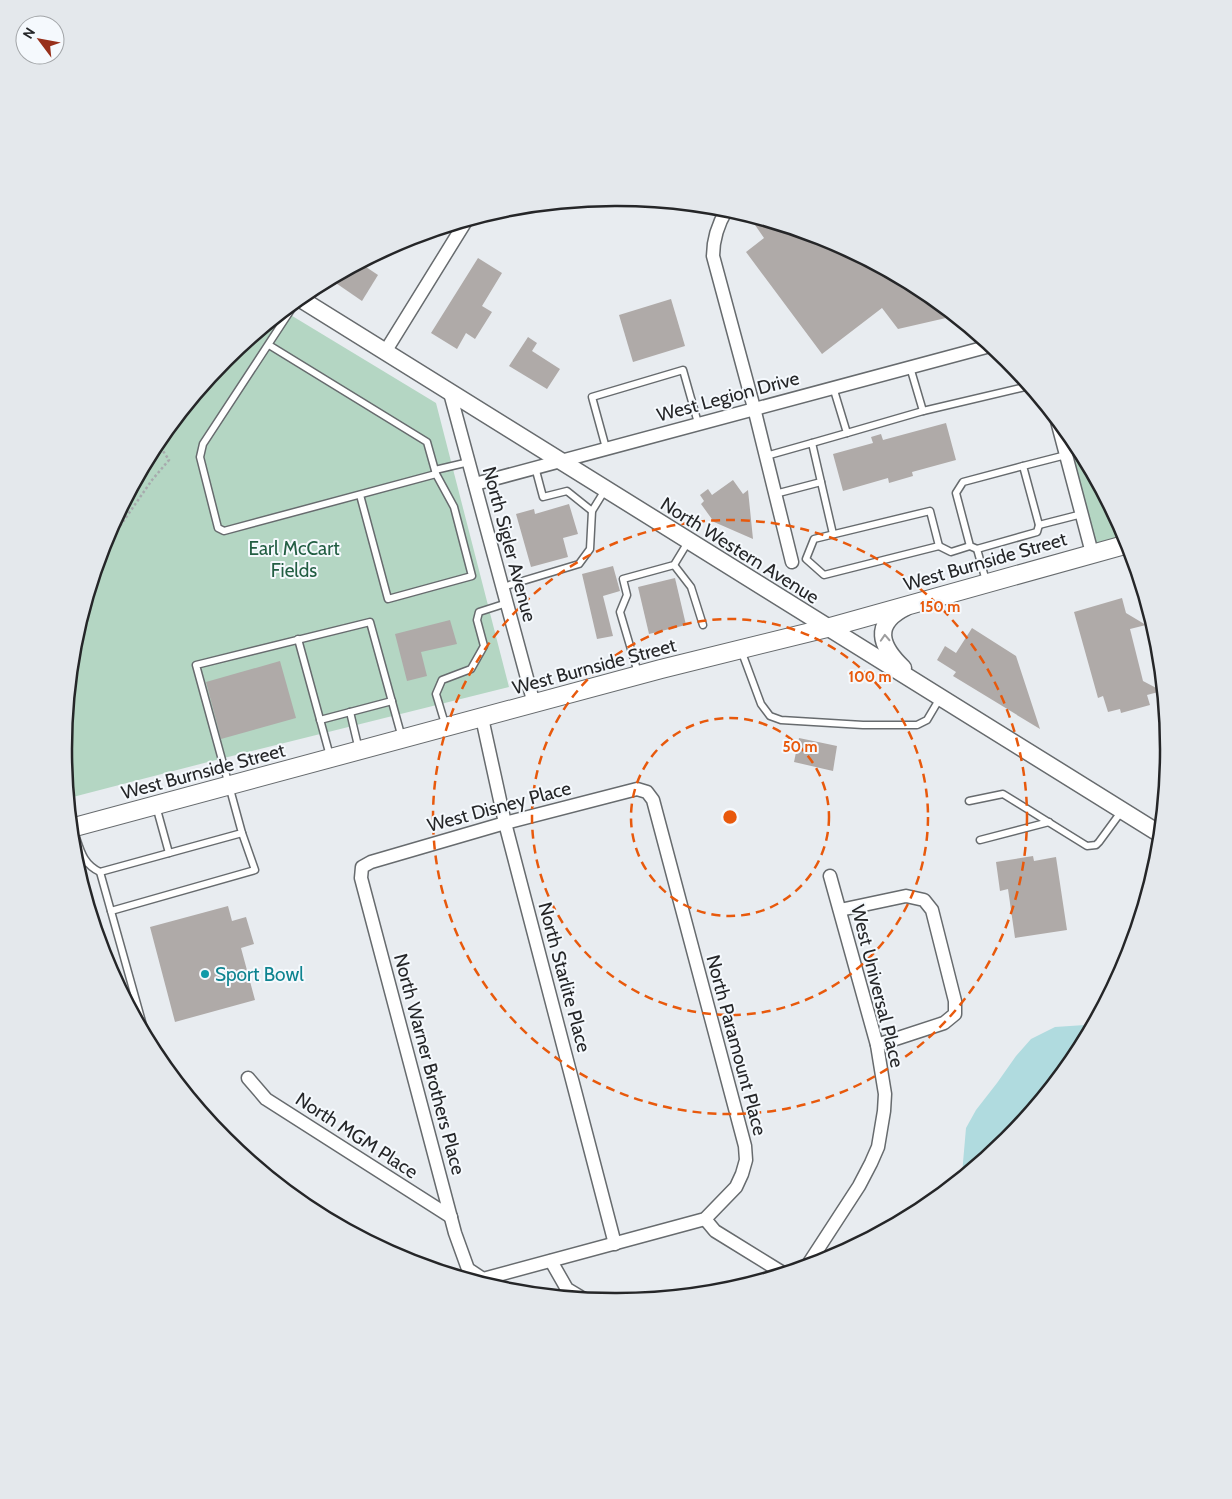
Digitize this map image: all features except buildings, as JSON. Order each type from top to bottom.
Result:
[{"type":"main road","name":"West Burnside Street","points":[[78,826],[638,676],[827,628],[914,602],[1120,546]]},
{"type":"street","points":[[723,216],[717,227],[713,243],[715,263],[754,408],[792,562]]},
{"type":"street","points":[[385,352],[461,229]]},
{"type":"street","name":"North Western Avenue","points":[[306,303],[1153,830]]},
{"type":"street","name":"West Legion Drive","points":[[475,484],[982,348]]},
{"type":"street","name":"North Sigler Avenue","points":[[450,393],[534,704]]},
{"type":"street","points":[[1062,440],[1092,553]]},
{"type":"street","points":[[914,602],[896,612],[887,625],[883,638],[888,652],[925,688]]},
{"type":"street","name":"North Starlite Place","points":[[482,718],[505,823],[615,1244]]},
{"type":"street","name":"West Disney Place","points":[[362,867],[371,862],[505,823],[638,789],[647,792]]},
{"type":"street","name":"North Paramount Place","points":[[491,1278],[705,1219],[736,1188],[742,1174],[746,1160],[745,1146],[653,800],[647,792]]},
{"type":"street","name":"North Warner Brothers Place","points":[[362,867],[361,878],[464,1271]]},
{"type":"street","name":"West Universal Place","points":[[814,1256],[859,1186],[878,1147],[882,1130],[885,1094],[877,1045],[830,876]]},
{"type":"street","points":[[840,910],[906,896],[924,900],[932,910],[955,1001],[955,1014],[944,1023],[877,1045]]},
{"type":"street","name":"North MGM Place","points":[[248,1078],[266,1099],[451,1217]]},
{"type":"street","points":[[705,1219],[715,1231],[775,1269]]},
{"type":"street","points":[[552,1260],[567,1289],[570,1291]]},
{"type":"lane","points":[[288,316],[203,444],[200,457],[218,528],[224,531],[360,495],[469,462]]},
{"type":"lane","points":[[269,345],[427,442],[435,472],[454,507],[472,576],[388,599],[360,495]]},
{"type":"lane","points":[[910,367],[923,411]]},
{"type":"lane","points":[[606,448],[592,397],[683,370],[698,423]]},
{"type":"lane","points":[[832,387],[847,433]]},
{"type":"lane","points":[[766,456],[923,411],[1022,388]]},
{"type":"lane","points":[[812,444],[833,534]]},
{"type":"lane","points":[[986,582],[956,493],[962,482],[1066,455]]},
{"type":"lane","points":[[806,559],[824,575],[939,546],[951,552],[1037,532],[1039,525],[1023,466]]},
{"type":"lane","points":[[535,467],[543,497],[567,491],[592,511]]},
{"type":"lane","points":[[775,494],[822,482]]},
{"type":"lane","points":[[503,587],[580,564],[590,549],[592,511],[606,490]]},
{"type":"lane","points":[[806,559],[814,539],[930,511],[939,546]]},
{"type":"lane","points":[[1039,525],[1082,514]]},
{"type":"lane","points":[[638,676],[620,612],[627,594],[623,579],[674,565],[689,541]]},
{"type":"lane","points":[[792,562],[806,559]]},
{"type":"lane","points":[[674,565],[691,587],[703,625]]},
{"type":"lane","points":[[446,728],[436,694],[442,680],[470,669],[484,646],[477,620],[479,612],[507,603]]},
{"type":"lane","points":[[111,911],[255,870],[242,832],[196,664],[370,622],[402,740]]},
{"type":"lane","points":[[298,639],[331,759]]},
{"type":"lane","points":[[741,649],[761,704],[770,716],[781,720],[863,725],[917,724],[927,720],[940,698]]},
{"type":"lane","points":[[320,720],[392,701]]},
{"type":"lane","points":[[350,712],[359,751]]},
{"type":"lane","points":[[969,801],[1003,794],[1081,843],[1091,846],[1099,842],[1122,811]]},
{"type":"lane","points":[[156,806],[169,853]]},
{"type":"lane","points":[[980,840],[1049,822]]},
{"type":"lane","points":[[83,854],[86,862],[100,872],[242,832]]},
{"type":"lane","points":[[100,872],[138,1007]]},
{"type":"path","points":[[124,521],[152,480],[169,460],[163,450]]},
{"type":"green space","name":"Earl McCart Fields","points":[[290,315],[436,403],[509,687],[75,796],[72,750],[77,679],[83,643],[101,575],[114,542],[145,478],[164,448],[207,391],[258,341]]},
{"type":"green space","points":[[1062,440],[1087,478],[1118,542],[1092,553]]},
{"type":"water","points":[[1084,1025],[1068,1051],[1025,1108],[1000,1134],[963,1168],[966,1128],[976,1110],[1031,1039],[1055,1027]]},
{"type":"place","name":"Sport Bowl","points":[[205,974]]}]
